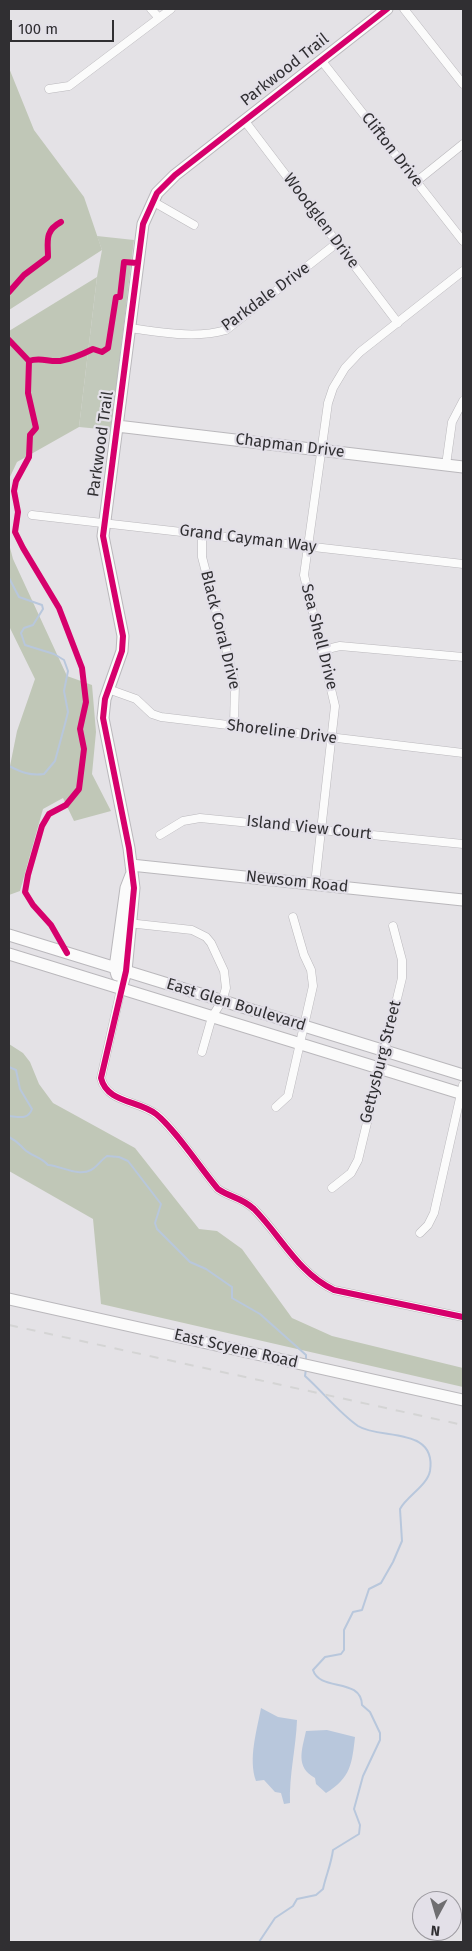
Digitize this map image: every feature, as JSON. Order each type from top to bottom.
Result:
[{"type":"street","points":[[152,9],[159,18]]},
{"type":"street","points":[[49,90],[69,86],[171,9]]},
{"type":"street","name":"Parkwood Trail","points":[[121,989],[120,969],[126,923],[134,888],[104,728],[104,707],[108,689],[122,651],[123,636],[121,616],[104,552],[104,523],[118,426],[141,233],[152,201],[175,175],[386,9]]},
{"type":"street","points":[[404,9],[463,84]]},
{"type":"street","name":"Clifton Drive","points":[[321,60],[463,241]]},
{"type":"street","name":"Woodglen Drive","points":[[244,120],[398,322]]},
{"type":"street","points":[[417,181],[463,144]]},
{"type":"street","points":[[152,201],[194,224]]},
{"type":"street","name":"Parkdale Drive","points":[[129,328],[192,335],[226,330],[337,243]]},
{"type":"street","name":"Sea Shell Drive","points":[[315,884],[332,738],[334,699],[305,585],[307,546],[328,403],[333,388],[345,368],[360,352],[463,271]]},
{"type":"street","points":[[446,465],[452,422],[463,401]]},
{"type":"street","name":"Chapman Drive","points":[[118,426],[463,467]]},
{"type":"street","name":"Grand Cayman Way","points":[[32,514],[463,564]]},
{"type":"street","name":"Black Coral Drive","points":[[202,534],[202,557],[235,683],[234,726]]},
{"type":"street","points":[[323,650],[340,646],[463,657]]},
{"type":"street","name":"Shoreline Drive","points":[[108,689],[136,699],[156,716],[463,753]]},
{"type":"street","name":"Island View Court","points":[[160,835],[183,821],[200,818],[463,844]]},
{"type":"street","name":"Newsom Road","points":[[131,870],[315,884],[463,900]]},
{"type":"street","points":[[276,1107],[288,1096],[313,978],[293,917]]},
{"type":"street","points":[[126,923],[192,930],[206,937],[226,976],[222,1001],[212,1017],[202,1052]]},
{"type":"street","name":"Gettysburg Street","points":[[332,1188],[351,1173],[358,1160],[380,1068],[403,968],[394,926]]},
{"type":"street","name":"East Glen Boulevard","points":[[9,935],[463,1075]]},
{"type":"street","name":"East Glen Boulevard","points":[[9,954],[380,1068],[463,1091]]},
{"type":"street","points":[[121,989],[101,1078],[103,1086],[110,1094],[156,1114],[218,1189],[225,1194],[239,1197],[254,1209],[304,1268],[323,1284],[334,1290],[463,1317]]},
{"type":"street","points":[[420,1233],[428,1225],[434,1213],[463,1091]]},
{"type":"street","name":"East Scyene Road","points":[[9,1299],[463,1400]]},
{"type":"shaded area","points":[[97,236],[134,240],[111,430],[79,427],[102,250]]},
{"type":"green space","points":[[9,68],[34,130],[84,197],[102,250],[9,310]]},
{"type":"green space","points":[[97,277],[79,427],[17,462],[9,479],[9,331]]},
{"type":"green space","points":[[9,544],[13,559],[67,676],[92,685],[96,732],[92,774],[111,811],[74,821],[63,798],[43,809],[20,891],[9,895],[9,771],[17,731],[35,679],[9,626]]},
{"type":"green space","points":[[9,1044],[23,1053],[30,1062],[39,1084],[53,1103],[135,1148],[199,1229],[217,1231],[242,1249],[292,1318],[332,1336],[463,1368],[463,1387],[101,1304],[93,1219],[9,1171]]},
{"type":"water","points":[[261,1708],[278,1717],[297,1720],[290,1803],[284,1804],[281,1793],[275,1792],[264,1780],[256,1781],[253,1754]]},
{"type":"water","points":[[327,1730],[355,1737],[349,1769],[341,1782],[326,1793],[316,1784],[315,1778],[305,1769],[302,1757],[306,1731]]},
{"type":"waterway","points":[[9,578],[19,597],[42,605],[43,609],[33,625],[24,628],[21,633],[25,645],[54,654],[64,660],[68,671],[64,691],[68,712],[55,761],[44,774],[26,773],[9,766]]},
{"type":"waterway","points":[[9,1067],[16,1070],[20,1089],[32,1109],[26,1116],[9,1116]]},
{"type":"waterway","points":[[9,1137],[48,1165],[75,1172],[91,1170],[107,1156],[119,1157],[128,1161],[161,1204],[155,1223],[157,1229],[190,1262],[206,1269],[232,1287],[232,1298],[260,1314],[306,1355],[306,1362]]},
{"type":"waterway","points":[[259,1942],[275,1918],[293,1906],[297,1899],[316,1895],[323,1889],[333,1850],[359,1834],[360,1825],[354,1809],[363,1776],[380,1740],[380,1733],[370,1712],[362,1705],[360,1696],[355,1691],[348,1687],[323,1681],[317,1677],[313,1670],[325,1657],[341,1654],[344,1650],[344,1630],[353,1612],[362,1610],[369,1589],[381,1583],[402,1541],[400,1509],[425,1481],[430,1471],[430,1457],[425,1447],[405,1437],[368,1430],[358,1426],[344,1415],[305,1376],[306,1369]]},
{"type":"railway","points":[[9,1325],[463,1425]]},
{"type":"cycle path","points":[[387,9],[175,175],[157,193],[143,224],[103,536],[123,636],[122,651],[105,699],[103,718],[129,848],[134,888],[126,971],[101,1078],[104,1086],[116,1097],[149,1109],[156,1114],[179,1139],[218,1189],[245,1202],[254,1209],[300,1264],[321,1283],[334,1290],[463,1317]]},
{"type":"cycle path","points":[[9,292],[24,275],[48,257],[49,233],[61,222]]},
{"type":"cycle path","points":[[9,340],[29,361],[37,359],[60,361],[73,358],[93,349],[102,352],[108,348],[116,297],[120,297],[124,262],[137,263]]},
{"type":"cycle path","points":[[29,361],[28,393],[36,428],[30,435],[29,457],[16,481],[14,491],[18,512],[15,532],[59,608],[82,668],[86,702],[80,729],[84,749],[79,789],[66,805],[49,814],[42,826],[25,892],[33,905],[51,925],[67,953]]}]
